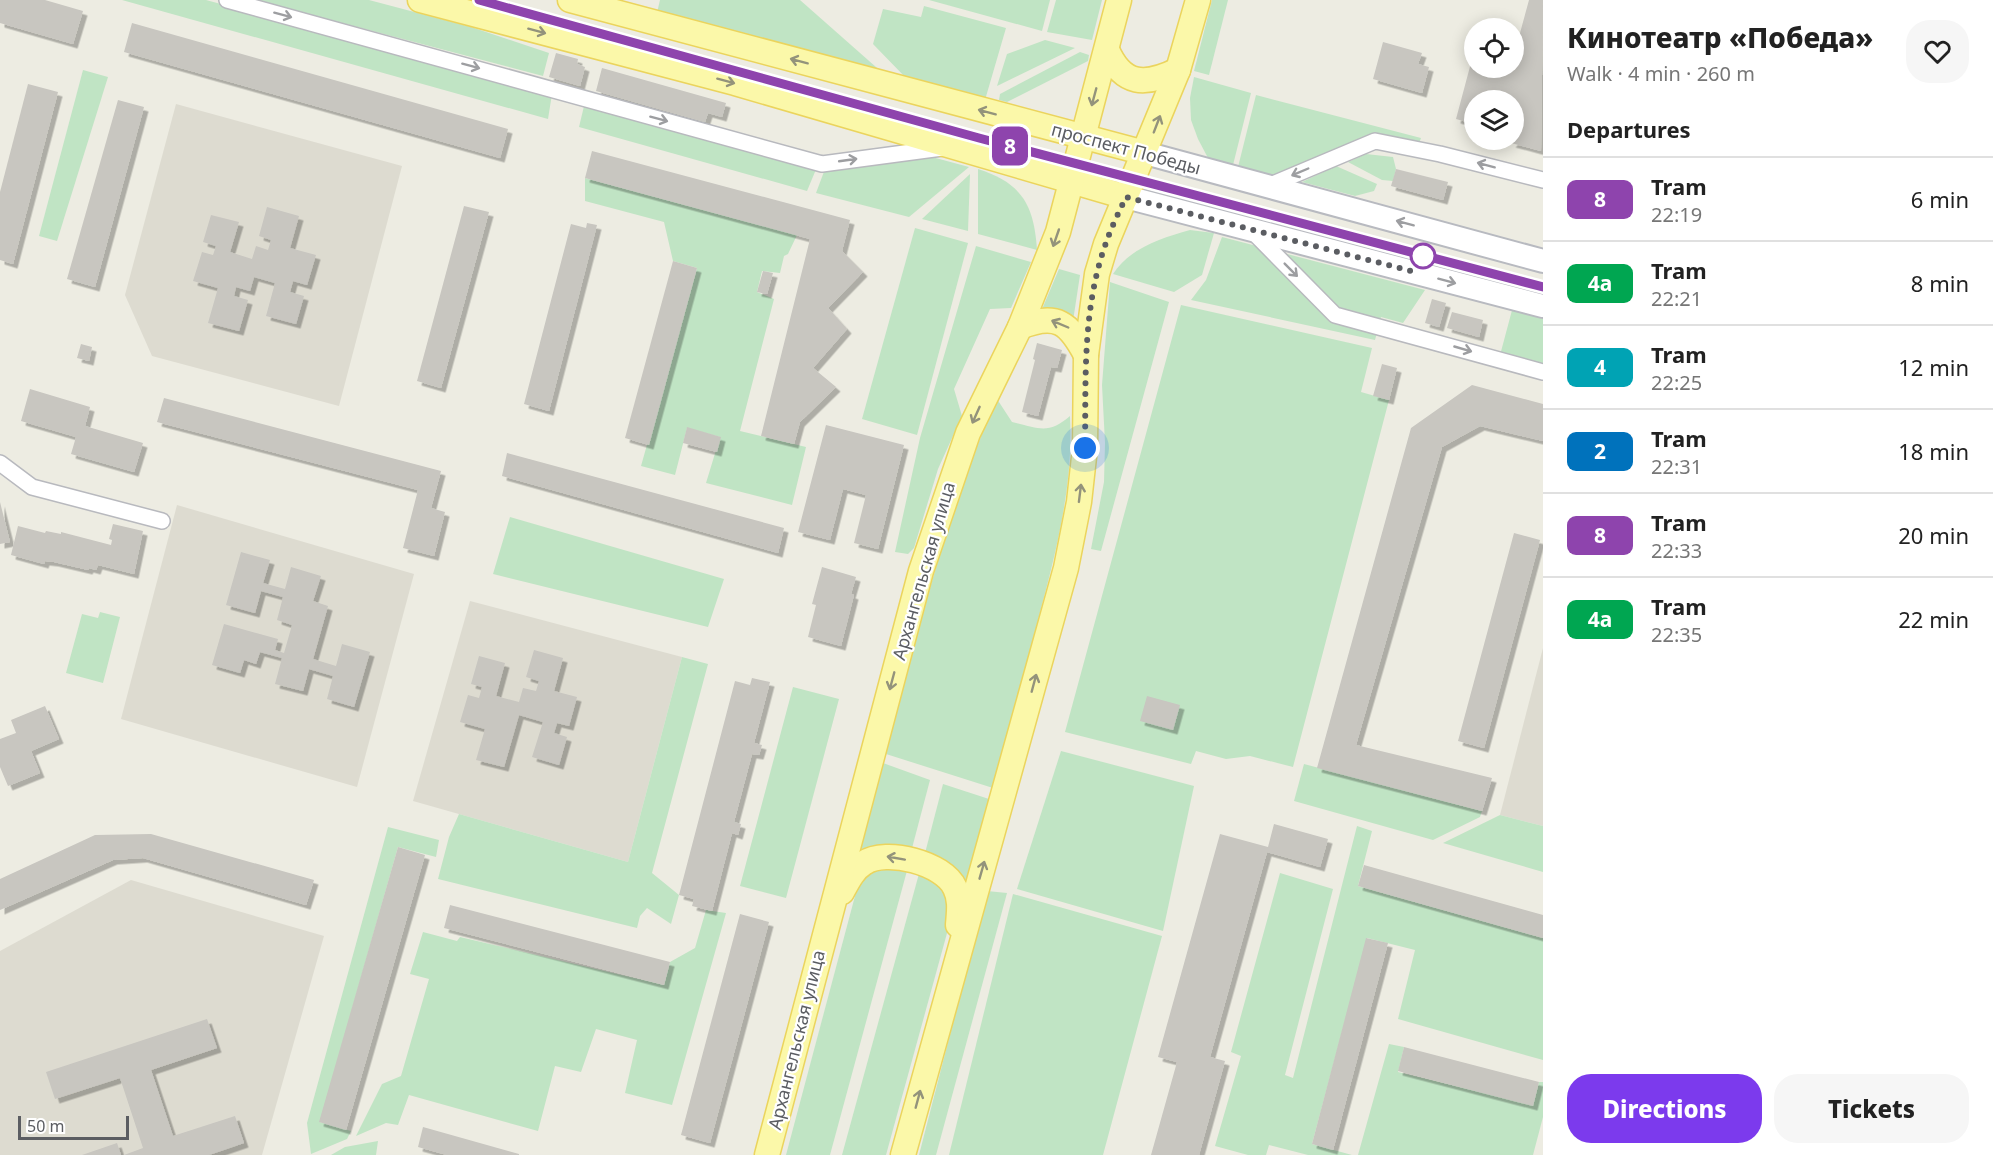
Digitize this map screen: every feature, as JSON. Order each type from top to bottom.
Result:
[{"type":"main road","points":[[420,0],[735,84],[1126,197],[1543,306]]},
{"type":"main road","name":"проспект Победы","points":[[570,0],[1543,261]]},
{"type":"main road","name":"Архангельская улица","points":[[768,1155],[829,915],[937,518],[968,433],[1020,327],[1048,260],[1072,182],[1119,0]]},
{"type":"main road","points":[[903,1155],[955,960],[1066,568],[1079,502],[1085,448],[1086,355],[1097,274],[1106,244],[1178,70],[1198,0]]},
{"type":"main road","points":[[1107,50],[1114,67],[1134,79],[1156,81],[1178,70]]},
{"type":"main road","points":[[1020,327],[1043,320],[1065,325],[1074,333],[1086,355]]},
{"type":"main road","points":[[829,915],[853,871],[865,861],[881,856],[896,856],[936,869],[955,887],[960,903],[955,960]]},
{"type":"street","points":[[227,0],[822,164],[950,147]]},
{"type":"street","points":[[1268,186],[1375,141],[1440,154],[1543,180]]},
{"type":"street","points":[[1250,229],[1335,315],[1543,372]]},
{"type":"street","points":[[0,463],[32,487],[162,521]]},
{"type":"shaded area","points":[[176,104],[402,166],[339,406],[152,356],[125,295]]},
{"type":"shaded area","points":[[177,505],[414,574],[357,787],[121,719]]},
{"type":"shaded area","points":[[470,601],[682,657],[628,862],[413,801]]},
{"type":"shaded area","points":[[1543,648],[1543,826],[1500,815]]},
{"type":"shaded area","points":[[131,880],[324,936],[262,1155],[0,1155],[0,951]]},
{"type":"green space","points":[[122,0],[206,0],[552,94],[548,119]]},
{"type":"green space","points":[[255,0],[369,0],[471,27],[549,53],[543,76]]},
{"type":"green space","points":[[660,0],[800,0],[885,75],[656,17]]},
{"type":"green space","points":[[929,0],[1050,0],[1042,31]]},
{"type":"green space","points":[[1056,0],[1102,0],[1092,40],[1047,32]]},
{"type":"green space","points":[[1212,0],[1228,0],[1209,75],[1194,71]]},
{"type":"green space","points":[[924,6],[1006,28],[985,100],[906,78],[873,44],[883,9],[921,17]]},
{"type":"green space","points":[[1045,40],[1075,48],[997,86],[1007,54]]},
{"type":"green space","points":[[1080,52],[1089,55],[1088,61],[1007,102],[999,100],[1000,94]]},
{"type":"green space","points":[[83,70],[108,77],[57,241],[39,236]]},
{"type":"green space","points":[[1194,77],[1251,93],[1232,169],[1208,158],[1198,139],[1191,120],[1190,98]]},
{"type":"green space","points":[[1256,95],[1421,138],[1417,149],[1375,141],[1274,179],[1237,171]]},
{"type":"green space","points":[[585,102],[817,167],[807,191],[579,127]]},
{"type":"green space","points":[[1366,154],[1393,157],[1396,169],[1393,181],[1382,180],[1348,162]]},
{"type":"green space","points":[[932,157],[969,167],[909,217],[816,193],[825,169]]},
{"type":"green space","points":[[1336,166],[1377,184],[1374,191],[1355,196],[1302,182]]},
{"type":"green space","points":[[978,169],[1005,181],[1023,198],[1033,220],[1037,250],[978,234]]},
{"type":"green space","points":[[970,174],[968,231],[922,219]]},
{"type":"green space","points":[[585,178],[797,235],[788,254],[784,256],[780,273],[762,271],[757,292],[774,299],[740,431],[806,447],[792,505],[706,483],[720,437],[687,428],[675,475],[641,466],[697,268],[673,261],[664,222],[585,201]]},
{"type":"green space","points":[[915,228],[968,243],[917,435],[862,419]]},
{"type":"green space","points":[[1190,230],[1214,233],[1202,275],[1174,292],[1113,274],[1128,257],[1147,245]]},
{"type":"green space","points":[[1222,237],[1425,290],[1403,323],[1381,317],[1375,340],[1191,300],[1206,280]]},
{"type":"green space","points":[[976,246],[1031,262],[1011,308],[990,309],[954,389],[962,416],[938,469],[914,548],[908,554],[895,552],[920,438]]},
{"type":"green space","points":[[1059,269],[1080,275],[1073,321],[1040,314]]},
{"type":"green space","points":[[1110,282],[1169,302],[1101,551],[1091,549],[1104,482],[1105,443],[1102,385]]},
{"type":"green space","points":[[1515,299],[1543,306],[1543,372],[1499,359]]},
{"type":"green space","points":[[1181,305],[1372,348],[1361,392],[1389,400],[1293,767],[1250,756],[1226,759],[1196,751],[1191,764],[1065,732]]},
{"type":"green space","points":[[997,399],[1012,422],[1029,426],[1049,428],[1070,416],[1070,443],[1066,497],[1056,550],[993,788],[886,754],[947,530]]},
{"type":"green space","points":[[510,517],[724,579],[708,627],[493,574]]},
{"type":"green space","points":[[100,612],[120,617],[103,683],[66,673],[82,614],[98,618]]},
{"type":"green space","points":[[682,657],[708,664],[652,873],[679,895],[671,924],[647,908],[640,916],[637,928],[438,879],[449,837],[459,814],[628,862]]},
{"type":"green space","points":[[793,687],[839,699],[786,898],[740,886]]},
{"type":"green space","points":[[1061,751],[1194,786],[1163,931],[1017,889]]},
{"type":"green space","points":[[883,763],[930,780],[911,852],[857,856]]},
{"type":"green space","points":[[1304,764],[1482,811],[1480,817],[1433,840],[1294,801]]},
{"type":"green space","points":[[943,784],[989,799],[965,892],[924,857]]},
{"type":"green space","points":[[1500,815],[1543,826],[1543,872],[1443,843]]},
{"type":"green space","points":[[1357,826],[1372,831],[1358,886],[1543,938],[1543,1060],[1398,1019],[1415,950],[1367,938],[1312,1144],[1352,1155],[1308,1155],[1269,1145],[1266,1155],[1248,1155],[1215,1146],[1241,1056],[1231,1052],[1280,873],[1333,889],[1285,1075],[1293,1078]]},
{"type":"green space","points":[[388,827],[439,840],[436,857],[398,847],[320,1122],[351,1131],[347,1139],[311,1154],[307,1123]]},
{"type":"green space","points":[[908,867],[830,1155],[786,1155],[859,881],[869,869]]},
{"type":"green space","points":[[920,870],[945,883],[952,915],[886,1155],[842,1155]]},
{"type":"green space","points":[[987,891],[1007,893],[936,1155],[919,1155]]},
{"type":"green space","points":[[1013,894],[1162,936],[1103,1155],[949,1155]]},
{"type":"green space","points":[[706,910],[726,913],[672,1105],[625,1093],[637,1040],[596,1029],[581,1072],[555,1066],[538,1131],[409,1095],[398,1125],[386,1123],[356,1136],[382,1084],[401,1076],[429,979],[410,974],[423,932],[457,941],[460,937],[664,985],[670,962],[695,948]]},
{"type":"green space","points":[[1389,1044],[1404,1047],[1398,1072],[1533,1105],[1539,1082],[1543,1082],[1543,1117],[1533,1155],[1358,1155]]},
{"type":"green space","points":[[378,1141],[376,1155],[331,1155],[345,1147]]},
{"type":"building","points":[[0,0],[45,0],[83,11],[73,44],[0,23]]},
{"type":"building","points":[[1529,0],[1543,0],[1541,151],[1524,146],[1524,90],[1464,90],[1464,121],[1456,119],[1467,78],[1524,78],[1524,18]]},
{"type":"building","points":[[132,23],[508,129],[500,158],[124,52]]},
{"type":"building","points":[[1383,42],[1422,53],[1418,64],[1429,67],[1422,93],[1373,79]]},
{"type":"building","points":[[556,53],[578,59],[577,64],[585,67],[580,86],[549,77]]},
{"type":"building","points":[[602,68],[726,103],[722,117],[708,113],[705,122],[596,91]]},
{"type":"building","points":[[28,84],[58,92],[13,264],[0,260],[0,192]]},
{"type":"building","points":[[118,100],[144,107],[95,287],[67,279]]},
{"type":"building","points":[[592,151],[850,220],[842,251],[863,272],[828,308],[847,329],[813,368],[836,387],[800,422],[794,444],[761,436],[810,239],[585,178]]},
{"type":"building","points":[[1396,169],[1448,182],[1443,200],[1391,186]]},
{"type":"building","points":[[464,206],[489,212],[441,388],[417,381]]},
{"type":"building","points":[[267,207],[299,216],[290,248],[316,255],[307,285],[293,281],[290,292],[304,296],[296,324],[266,316],[275,283],[254,277],[250,291],[236,287],[234,296],[248,300],[239,331],[208,323],[218,288],[193,281],[202,252],[213,255],[216,246],[203,242],[211,215],[239,222],[230,252],[252,259],[256,246],[268,250],[271,240],[259,236]]},
{"type":"building","points":[[587,223],[597,225],[549,411],[524,404],[571,224],[586,228]]},
{"type":"building","points":[[673,261],[697,268],[649,445],[625,438]]},
{"type":"building","points":[[763,271],[773,273],[767,294],[757,292]]},
{"type":"building","points":[[1432,299],[1446,303],[1439,327],[1425,323]]},
{"type":"building","points":[[1452,312],[1483,320],[1479,337],[1447,328]]},
{"type":"building","points":[[1037,343],[1062,350],[1057,368],[1051,367],[1038,416],[1022,412]]},
{"type":"building","points":[[81,344],[92,347],[89,361],[77,358]]},
{"type":"building","points":[[1382,364],[1397,368],[1389,400],[1373,396]]},
{"type":"building","points":[[1472,385],[1543,404],[1543,441],[1480,426],[1442,447],[1356,745],[1492,778],[1482,811],[1317,768],[1411,428]]},
{"type":"building","points":[[30,389],[90,407],[85,426],[143,443],[134,472],[71,454],[76,437],[21,421]]},
{"type":"building","points":[[164,398],[441,471],[431,508],[445,512],[434,556],[403,548],[418,490],[157,422]]},
{"type":"building","points":[[826,425],[904,445],[878,549],[854,543],[866,495],[843,489],[830,540],[798,532]]},
{"type":"building","points":[[687,427],[721,437],[717,452],[683,443]]},
{"type":"building","points":[[507,453],[784,528],[778,553],[502,476]]},
{"type":"building","points":[[0,502],[10,542],[0,544]]},
{"type":"building","points":[[113,524],[143,531],[134,574],[98,565],[96,570],[89,568],[88,570],[54,562],[45,561],[44,564],[11,555],[18,526],[45,533],[46,531],[61,534],[61,532],[111,545],[112,540],[109,539]]},
{"type":"building","points":[[1514,533],[1540,540],[1484,748],[1458,741]]},
{"type":"building","points":[[241,552],[270,560],[263,583],[285,589],[291,567],[321,576],[313,601],[328,606],[313,659],[336,666],[342,644],[370,652],[354,707],[327,699],[333,676],[309,669],[303,691],[275,684],[282,658],[260,652],[256,664],[244,660],[240,673],[212,665],[224,624],[278,639],[275,650],[284,653],[292,625],[277,620],[283,597],[261,591],[255,613],[226,605]]},
{"type":"building","points":[[822,567],[856,577],[851,594],[854,595],[841,646],[808,637],[816,605],[812,604]]},
{"type":"building","points":[[534,650],[563,658],[554,691],[577,697],[569,726],[557,723],[554,733],[567,737],[559,765],[532,757],[543,722],[519,715],[504,767],[476,760],[485,729],[460,722],[468,695],[479,698],[482,687],[471,684],[479,656],[505,663],[496,696],[519,702],[523,688],[536,691],[539,681],[526,677]]},
{"type":"building","points":[[752,678],[770,682],[754,743],[762,745],[759,755],[752,754],[734,822],[741,824],[738,835],[732,833],[712,911],[692,906],[694,899],[679,895],[735,681],[750,685]]},
{"type":"building","points":[[1147,696],[1180,705],[1173,730],[1140,721]]},
{"type":"building","points":[[45,706],[59,739],[31,751],[40,773],[8,786],[0,767],[0,739],[16,733],[11,720]]},
{"type":"building","points":[[1274,824],[1328,839],[1320,867],[1267,852],[1210,1057],[1225,1061],[1199,1155],[1151,1155],[1177,1062],[1158,1057],[1220,834],[1268,847]]},
{"type":"building","points":[[151,834],[314,880],[306,905],[143,858],[113,860],[0,910],[0,879],[95,835]]},
{"type":"building","points":[[398,847],[425,855],[346,1130],[319,1122]]},
{"type":"building","points":[[1364,865],[1543,915],[1543,938],[1358,886]]},
{"type":"building","points":[[450,905],[670,962],[664,985],[444,928]]},
{"type":"building","points":[[740,914],[769,922],[710,1143],[681,1135]]},
{"type":"building","points":[[1366,938],[1388,943],[1333,1150],[1312,1144]]},
{"type":"building","points":[[207,1019],[217,1048],[151,1070],[173,1136],[235,1116],[244,1143],[209,1155],[124,1155],[143,1148],[120,1078],[55,1099],[46,1072]]},
{"type":"building","points":[[1404,1047],[1539,1082],[1533,1106],[1398,1071]]},
{"type":"building","points":[[423,1127],[519,1155],[447,1155],[418,1147]]},
{"type":"building","points":[[117,1143],[121,1155],[82,1155]]},
{"type":"tram line","points":[[478,0],[979,138],[1543,287]]},
{"type":"tram line","name":"8","points":[[479,0],[638,42],[979,138],[1543,287]]},
{"type":"route","points":[[1085,448],[1086,355],[1092,295],[1106,244],[1126,197],[1411,271],[1423,256]]}]
